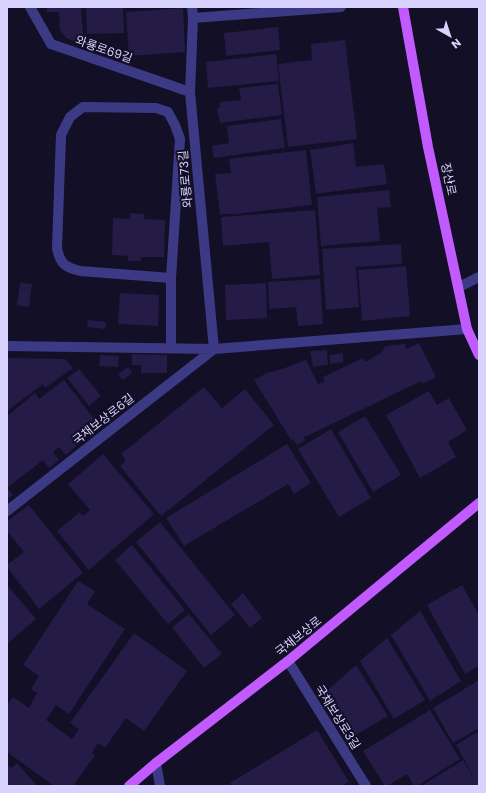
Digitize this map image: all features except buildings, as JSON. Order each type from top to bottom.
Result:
[{"type":"main road","name":"장산로","points":[[403,7],[428,147],[467,329],[479,355]]},
{"type":"main road","name":"국채보상로","points":[[129,786],[156,763],[288,661],[479,503]]},
{"type":"street","name":"와룡로69길","points":[[30,7],[51,44],[190,92]]},
{"type":"street","name":"와룡로73길","points":[[192,7],[193,18],[190,92],[214,349]]},
{"type":"street","points":[[193,18],[341,7]]},
{"type":"street","points":[[171,278],[80,271],[69,268],[60,260],[56,248],[61,135],[70,117],[82,108],[156,108],[168,112],[175,124],[180,139],[171,278],[171,348]]},
{"type":"street","points":[[459,287],[479,277]]},
{"type":"street","points":[[7,346],[214,349],[467,329]]},
{"type":"street","name":"국채보상로6길","points":[[7,511],[214,349]]},
{"type":"street","name":"국채보상로3길","points":[[288,661],[366,786]]},
{"type":"street","points":[[156,763],[160,786]]}]
